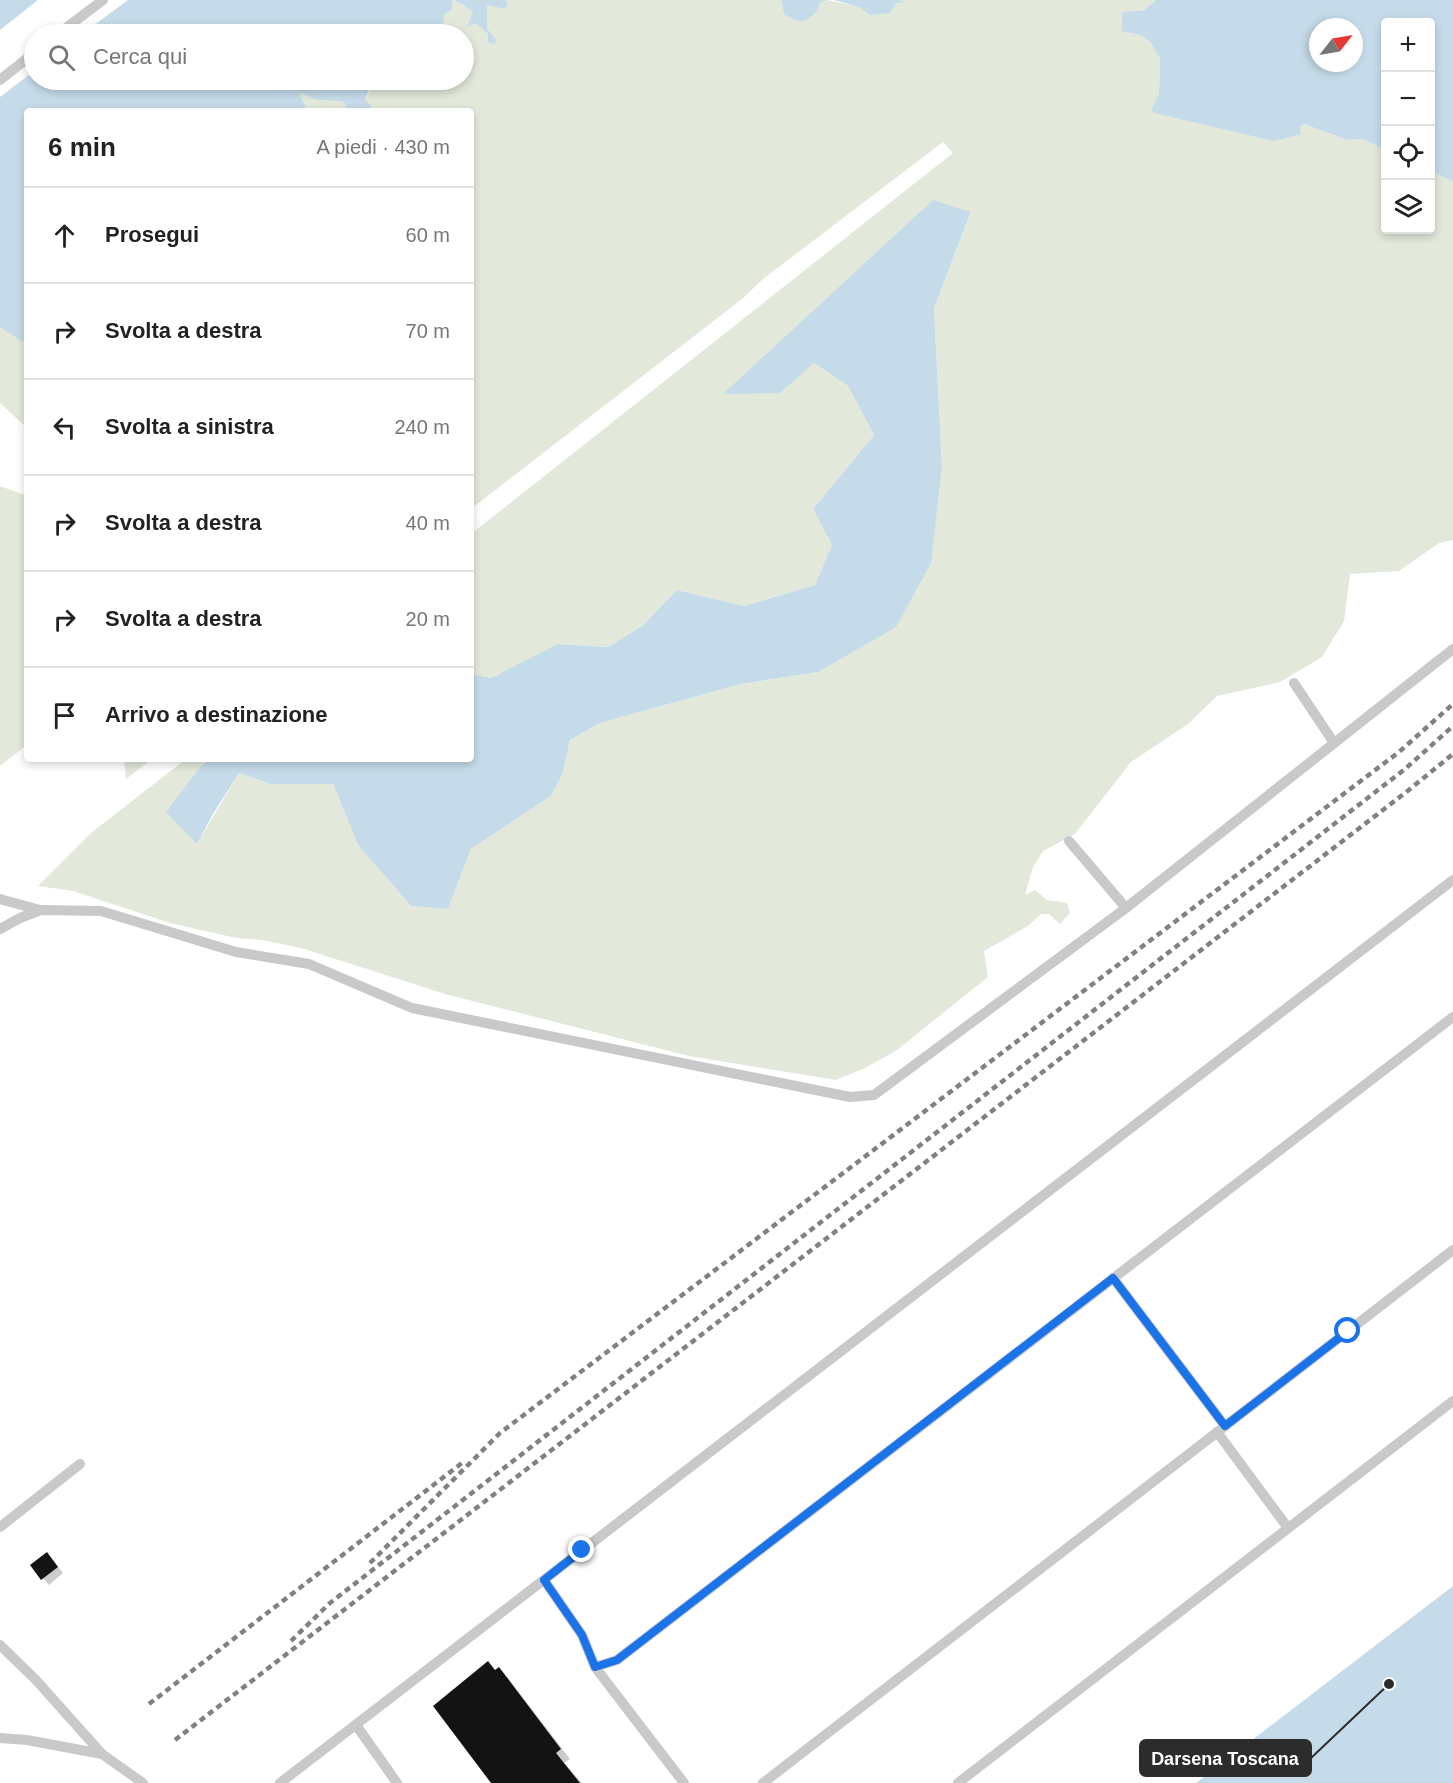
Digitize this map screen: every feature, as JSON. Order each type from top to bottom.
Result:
[{"type":"lane","points":[[71,24],[102,0]]},
{"type":"lane","points":[[0,80],[24,61]]},
{"type":"lane","points":[[0,899],[40,910],[101,911],[236,952],[309,964],[412,1008],[850,1097],[874,1095],[1126,908],[1453,649]]},
{"type":"lane","points":[[1294,683],[1334,743]]},
{"type":"lane","points":[[1069,841],[1126,908]]},
{"type":"lane","points":[[280,1783],[1453,880]]},
{"type":"lane","points":[[0,929],[40,910]]},
{"type":"lane","points":[[595,1667],[617,1660],[1453,1017]]},
{"type":"lane","points":[[763,1783],[1453,1250]]},
{"type":"lane","points":[[1113,1278],[1221,1429],[1288,1528]]},
{"type":"lane","points":[[958,1783],[1453,1401]]},
{"type":"lane","points":[[0,1527],[80,1464]]},
{"type":"lane","points":[[544,1580],[582,1635],[595,1667],[684,1783]]},
{"type":"lane","points":[[0,1645],[36,1680],[102,1754],[143,1783]]},
{"type":"lane","points":[[356,1725],[397,1783]]},
{"type":"lane","points":[[0,1738],[27,1740],[102,1754]]},
{"type":"green space","points":[[451,0],[462,4],[473,12],[475,23],[496,40],[487,28],[487,5],[508,2],[505,0],[781,0],[784,14],[827,0],[860,7],[903,1],[900,0],[1156,0],[1144,10],[1122,12],[1121,30],[1141,35],[1151,43],[1160,59],[1159,94],[1151,110],[1300,127],[1304,124],[1347,140],[1363,139],[1381,148],[1381,234],[1435,234],[1435,173],[1453,182],[1453,540],[1439,543],[1399,571],[1350,574],[1344,621],[1322,657],[1280,682],[1217,696],[1188,724],[1131,762],[1075,834],[1043,851],[1033,867],[1025,895],[1035,890],[1047,900],[1067,903],[1070,913],[1060,924],[1049,914],[1041,914],[1028,926],[984,951],[988,977],[897,1050],[865,1068],[836,1080],[689,1056],[445,994],[301,948],[262,940],[236,938],[170,923],[73,891],[38,886],[91,833],[182,762],[207,762],[201,766],[197,844],[239,773],[270,784],[333,784],[358,845],[411,906],[448,909],[471,849],[551,796],[563,773],[570,740],[600,723],[741,684],[818,672],[942,466],[934,308],[971,213],[779,393],[814,363],[848,386],[874,435],[813,509],[832,545],[815,585],[744,606],[677,590],[642,626],[608,647],[558,644],[491,678],[474,675],[474,532],[953,153],[943,142],[763,279],[742,299],[474,507],[474,108],[372,108],[365,101],[370,90],[474,90],[474,24],[436,24],[452,9]]},
{"type":"green space","points":[[303,93],[324,100],[333,99],[345,103],[346,108],[306,108],[300,95]]},
{"type":"green space","points":[[0,327],[24,342],[24,425],[0,403]]},
{"type":"green space","points":[[0,486],[24,495],[24,747],[0,766]]},
{"type":"green space","points":[[124,762],[148,762],[126,779]]},
{"type":"water","points":[[0,0],[38,0],[0,30]]},
{"type":"water","points":[[128,0],[452,0],[452,9],[444,15],[441,24],[96,24]]},
{"type":"water","points":[[452,0],[505,0],[508,2],[506,9],[487,5],[487,28],[496,40],[495,44],[488,42],[488,34],[475,23],[468,24],[473,12]]},
{"type":"water","points":[[781,0],[827,0],[819,3],[818,10],[810,18],[799,21],[784,14]]},
{"type":"water","points":[[834,0],[900,0],[904,2],[896,3],[890,13],[870,15],[859,7]]},
{"type":"water","points":[[1156,0],[1453,0],[1453,182],[1435,173],[1435,18],[1381,18],[1381,148],[1363,139],[1347,140],[1304,124],[1300,127],[1301,134],[1274,141],[1154,113],[1151,110],[1159,94],[1160,59],[1151,43],[1141,35],[1121,31],[1122,12],[1144,10]]},
{"type":"water","points":[[24,79],[24,90],[369,90],[365,100],[372,108],[346,108],[345,103],[314,99],[303,93],[300,95],[306,108],[24,108],[24,342],[0,327],[0,97]]},
{"type":"water","points":[[933,200],[971,212],[934,308],[942,466],[931,563],[896,627],[818,672],[741,684],[600,723],[570,740],[563,773],[551,796],[471,849],[448,909],[411,906],[358,845],[333,784],[270,784],[239,773],[197,844],[166,812],[201,766],[207,762],[474,762],[474,675],[491,678],[558,644],[608,647],[642,626],[677,590],[744,606],[815,585],[832,545],[813,509],[874,435],[848,386],[814,363],[780,393],[723,394]]},
{"type":"water","points":[[1453,1586],[1453,1783],[1196,1783]]},
{"type":"building","points":[[47,1552],[58,1567],[41,1580],[30,1565]]},
{"type":"building","points":[[488,1661],[495,1670],[499,1667],[561,1749],[556,1753],[580,1783],[491,1783],[433,1706]]},
{"type":"railway","points":[[370,1563],[500,1433],[1399,752],[1453,704]]},
{"type":"railway","points":[[291,1641],[330,1603],[1405,769],[1453,726]]},
{"type":"railway","points":[[175,1740],[1453,754]]},
{"type":"railway","points":[[149,1704],[462,1463]]},
{"type":"place","name":"Darsena Toscana","points":[[1389,1684]]},
{"type":"route","points":[[582,1550],[544,1580],[582,1635],[595,1667],[617,1660],[1113,1278],[1225,1426],[1348,1331]]}]
